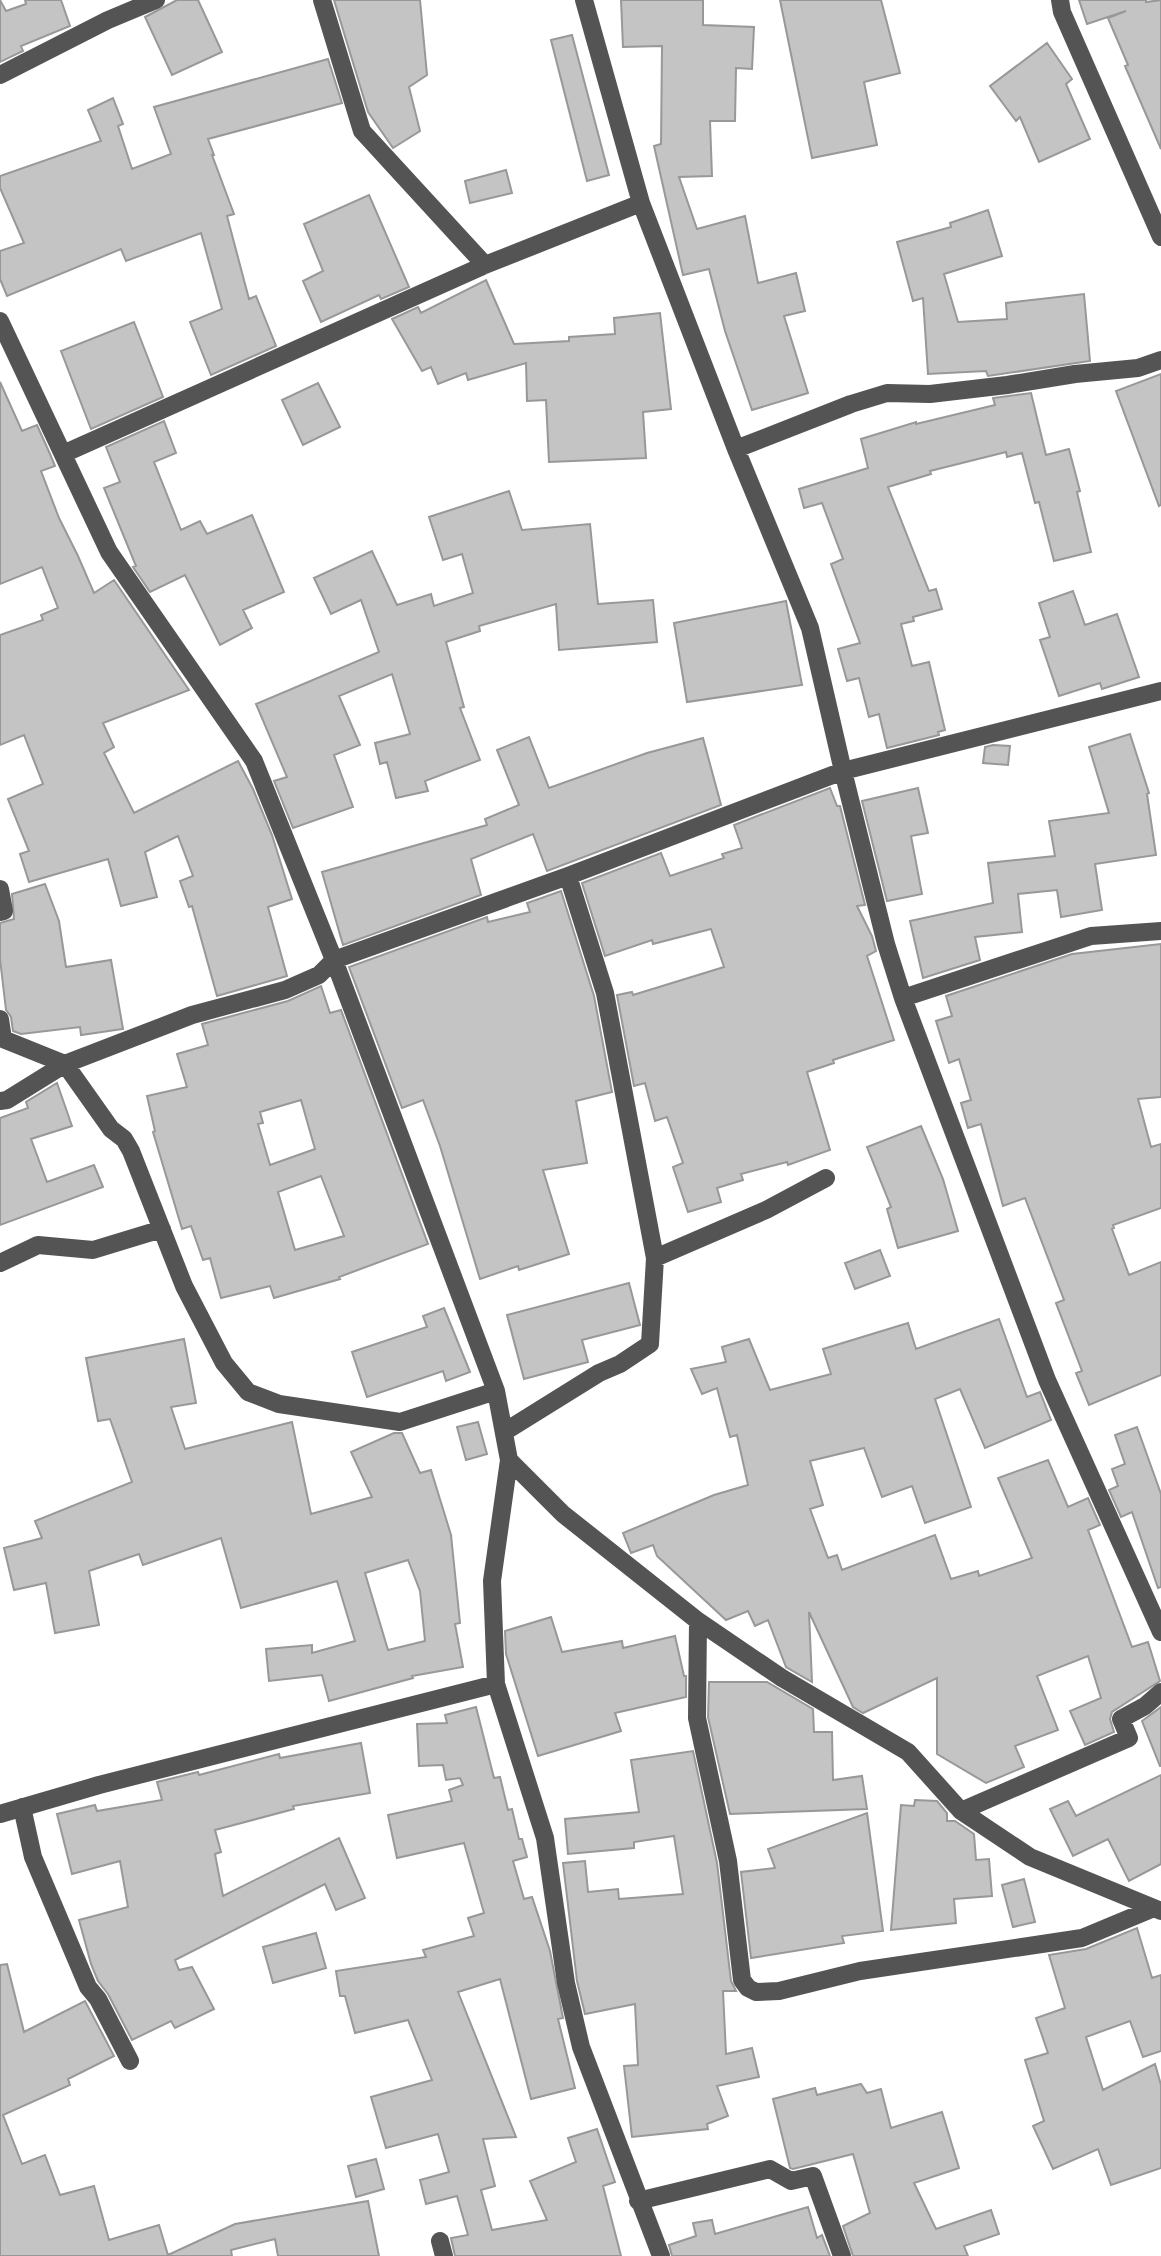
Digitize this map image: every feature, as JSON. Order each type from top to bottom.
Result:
[{"type":"street","points":[[0,75],[108,20],[156,0]]},
{"type":"street","points":[[322,0],[362,131],[485,265]]},
{"type":"street","points":[[584,0],[641,203],[736,449],[810,628],[886,944],[903,998],[1047,1380],[1161,1632]]},
{"type":"street","points":[[1060,0],[1062,12],[1161,237]]},
{"type":"street","points":[[64,454],[485,265],[641,203]]},
{"type":"street","points":[[0,321],[110,552],[254,761],[334,960],[496,1391],[509,1460],[492,1581],[496,1684],[545,1838],[566,1983],[581,2047],[661,2256]]},
{"type":"street","points":[[736,449],[851,404],[887,393],[930,394],[1007,385],[1075,374],[1138,368],[1161,360]]},
{"type":"street","points":[[0,1101],[7,1100],[65,1064],[192,1015],[285,990],[319,975],[334,960],[568,876],[843,771],[1161,691]]},
{"type":"street","points":[[505,1432],[650,1344],[655,1258],[605,993],[568,876]]},
{"type":"street","points":[[0,889],[4,911],[0,912]]},
{"type":"street","points":[[903,998],[1091,936],[1161,931]]},
{"type":"street","points":[[0,1019],[3,1038],[65,1064],[111,1129],[124,1139],[184,1286],[224,1363],[248,1392],[279,1404],[400,1422],[496,1391]]},
{"type":"street","points":[[655,1258],[766,1210],[826,1178]]},
{"type":"street","points":[[0,1263],[38,1245],[93,1250],[162,1229]]},
{"type":"street","points":[[509,1460],[563,1514],[698,1621],[782,1678],[908,1752],[961,1811],[1030,1857],[1157,1909]]},
{"type":"street","points":[[698,1621],[698,1718],[728,1861],[742,1980],[748,1988],[756,1992],[779,1991],[860,1971],[1082,1938],[1157,1909]]},
{"type":"street","points":[[0,1813],[112,1781],[496,1684]]},
{"type":"street","points":[[961,1811],[1129,1738],[1121,1718],[1145,1706],[1161,1692]]},
{"type":"street","points":[[22,1807],[33,1857],[88,1987],[99,1999],[130,2061]]},
{"type":"street","points":[[638,2201],[770,2169],[791,2181],[813,2176],[842,2256]]},
{"type":"building","points":[[0,0],[6,11],[26,4],[25,0],[61,0],[70,26],[21,46],[23,51],[0,62]]},
{"type":"building","points":[[177,0],[198,0],[222,52],[172,75],[145,17]]},
{"type":"building","points":[[334,0],[420,0],[427,75],[409,87],[420,131],[393,148],[368,112]]},
{"type":"building","points":[[621,0],[703,0],[703,25],[754,27],[752,69],[736,68],[735,121],[710,121],[712,176],[679,177],[697,229],[745,216],[758,283],[796,273],[805,311],[784,316],[808,393],[752,410],[725,331],[709,269],[683,275],[654,146],[661,144],[662,46],[623,47]]},
{"type":"building","points":[[780,0],[881,0],[900,73],[864,82],[877,145],[812,158]]},
{"type":"building","points":[[1079,0],[1161,0],[1161,149],[1125,66],[1128,65],[1108,18],[1126,11],[1087,24]]},
{"type":"building","points":[[572,35],[609,175],[587,181],[551,40]]},
{"type":"building","points":[[1047,43],[1072,79],[1066,84],[1090,139],[1039,162],[1020,117],[1016,121],[990,86]]},
{"type":"building","points":[[328,59],[342,103],[208,139],[234,214],[227,216],[249,299],[256,296],[276,346],[211,375],[190,322],[222,309],[201,233],[126,261],[121,249],[7,296],[0,279],[0,251],[24,243],[0,188],[0,176],[101,141],[88,110],[113,98],[123,124],[118,126],[132,169],[171,154],[154,107]]},
{"type":"building","points":[[506,170],[512,193],[470,203],[465,181]]},
{"type":"building","points":[[369,195],[409,287],[381,299],[379,295],[321,322],[303,281],[323,271],[304,224]]},
{"type":"building","points":[[988,210],[1002,256],[944,274],[958,322],[1007,319],[1006,303],[1084,294],[1090,361],[988,376],[986,371],[928,374],[923,298],[913,301],[897,242],[951,227],[950,223]]},
{"type":"building","points":[[486,280],[514,344],[569,341],[569,337],[615,334],[614,318],[660,313],[671,409],[643,412],[646,458],[549,462],[546,400],[527,401],[526,363],[468,380],[466,373],[438,384],[431,367],[422,371],[392,319],[418,307],[421,313]]},
{"type":"building","points":[[134,322],[163,397],[91,429],[61,351]]},
{"type":"building","points":[[1161,374],[1161,505],[1159,506],[1116,391]]},
{"type":"building","points":[[0,382],[22,431],[37,425],[50,454],[55,466],[41,471],[59,518],[94,593],[114,580],[189,690],[103,723],[114,747],[104,753],[134,813],[238,761],[272,835],[292,899],[268,907],[287,976],[217,996],[192,906],[189,907],[180,881],[193,876],[178,836],[145,852],[157,897],[121,906],[108,859],[29,882],[20,854],[29,851],[8,799],[43,784],[24,735],[0,745],[0,635],[43,620],[41,615],[58,608],[42,567],[0,584]]},
{"type":"building","points":[[318,383],[340,427],[303,445],[282,400]]},
{"type":"building","points":[[1031,393],[1046,455],[1069,449],[1091,552],[1054,561],[1039,502],[1035,503],[1022,453],[1007,457],[1006,452],[930,471],[931,474],[888,487],[929,591],[936,589],[942,609],[913,617],[914,621],[901,624],[912,666],[929,662],[945,730],[938,732],[939,735],[887,748],[879,714],[869,717],[859,678],[847,681],[838,649],[860,643],[831,564],[843,559],[822,503],[804,508],[799,489],[868,468],[861,439],[916,422],[995,405],[993,398]]},
{"type":"building","points":[[164,421],[176,453],[154,462],[181,530],[200,521],[207,534],[252,515],[284,592],[243,610],[252,628],[220,645],[185,575],[150,592],[133,567],[136,566],[104,488],[120,482],[106,447]]},
{"type":"building","points":[[509,491],[522,530],[590,524],[598,604],[653,600],[657,642],[559,650],[556,604],[479,626],[480,631],[446,642],[464,707],[460,708],[480,760],[425,781],[428,791],[396,798],[387,762],[380,764],[375,743],[410,734],[392,674],[339,696],[360,745],[334,755],[353,807],[293,828],[274,781],[287,777],[256,704],[379,652],[361,600],[331,614],[314,578],[372,551],[397,605],[431,594],[434,606],[473,593],[462,554],[443,560],[429,517]]},
{"type":"building","points":[[1073,591],[1085,625],[1117,614],[1139,677],[1102,689],[1100,683],[1059,696],[1040,640],[1050,637],[1039,603]]},
{"type":"building","points":[[786,601],[802,685],[687,702],[674,623]]},
{"type":"building","points":[[1130,734],[1149,793],[1156,855],[1095,864],[1102,910],[1061,917],[1057,890],[1018,894],[1022,932],[975,937],[980,960],[923,978],[910,921],[993,903],[988,863],[1055,856],[1049,821],[1109,813],[1089,747]]},
{"type":"building","points":[[529,737],[549,788],[647,753],[703,738],[721,805],[547,871],[533,834],[471,859],[481,895],[343,945],[322,872],[487,825],[485,819],[519,805],[497,750]]},
{"type":"building","points":[[1010,746],[1008,765],[983,763],[985,747]]},
{"type":"building","points":[[830,788],[837,806],[840,806],[865,905],[857,906],[872,936],[876,951],[867,956],[894,1040],[833,1060],[834,1063],[807,1072],[830,1150],[788,1165],[787,1162],[741,1174],[743,1180],[717,1188],[721,1202],[688,1212],[673,1167],[683,1163],[667,1117],[655,1121],[645,1083],[634,1086],[617,995],[632,992],[633,995],[724,967],[711,929],[653,944],[652,940],[605,956],[582,883],[661,853],[670,876],[724,858],[722,854],[742,848],[734,825]]},
{"type":"building","points":[[918,788],[928,833],[911,836],[922,894],[887,901],[862,801]]},
{"type":"building","points":[[45,884],[59,921],[66,967],[111,960],[123,1029],[81,1035],[80,1027],[21,1034],[13,1031],[11,1017],[6,1010],[0,959],[0,923],[14,919],[12,894]]},
{"type":"building","points":[[561,891],[594,996],[612,1092],[576,1101],[587,1163],[543,1170],[569,1254],[519,1270],[518,1266],[480,1279],[440,1146],[423,1100],[402,1108],[349,967],[487,917],[488,922],[530,912],[527,903]]},
{"type":"building","points":[[1161,944],[1161,1097],[1138,1099],[1151,1147],[1161,1144],[1161,1208],[1113,1225],[1112,1229],[1129,1275],[1161,1262],[1161,1375],[1089,1405],[1076,1373],[1082,1371],[1056,1303],[1064,1300],[1025,1198],[1003,1206],[981,1124],[968,1128],[961,1103],[971,1100],[959,1059],[949,1063],[936,1021],[952,1016],[946,996],[1072,954]]},
{"type":"building","points":[[321,986],[330,1013],[341,1010],[428,1244],[339,1277],[340,1279],[274,1298],[270,1286],[221,1298],[210,1258],[203,1260],[191,1226],[182,1229],[153,1132],[155,1131],[147,1096],[187,1087],[177,1054],[208,1045],[202,1024],[288,1001]],"holes":[[[301,1100],[315,1149],[270,1165],[258,1124],[263,1123],[260,1112]],[[321,1176],[344,1236],[295,1250],[278,1192]]]},
{"type":"building","points":[[57,1083],[72,1126],[31,1139],[47,1182],[94,1165],[103,1187],[0,1225],[0,1118],[28,1108],[26,1102]]},
{"type":"building","points":[[921,1126],[943,1179],[958,1231],[898,1248],[887,1209],[891,1207],[867,1147]]},
{"type":"building","points":[[880,1250],[890,1276],[855,1289],[845,1263]]},
{"type":"building","points":[[629,1283],[640,1325],[582,1340],[588,1362],[524,1379],[507,1315]]},
{"type":"building","points":[[444,1308],[470,1372],[446,1381],[443,1371],[367,1397],[352,1352],[427,1327],[423,1316]]},
{"type":"building","points":[[999,1319],[1027,1397],[1040,1392],[1051,1420],[985,1448],[960,1389],[935,1399],[971,1507],[925,1523],[912,1486],[882,1497],[864,1448],[810,1461],[823,1505],[810,1509],[828,1558],[837,1555],[842,1570],[935,1535],[951,1579],[978,1571],[979,1576],[1032,1558],[998,1478],[1048,1460],[1068,1507],[1088,1498],[1100,1525],[1088,1530],[1132,1647],[1148,1642],[1160,1681],[1112,1712],[1110,1719],[1114,1732],[1085,1745],[1070,1711],[1101,1698],[1088,1656],[1037,1676],[1058,1730],[1015,1746],[1024,1767],[986,1783],[937,1754],[937,1678],[863,1713],[853,1707],[809,1612],[812,1682],[786,1667],[768,1620],[755,1626],[748,1611],[726,1620],[657,1556],[653,1545],[631,1553],[623,1533],[714,1495],[748,1485],[737,1435],[730,1437],[717,1388],[702,1394],[691,1369],[726,1362],[722,1347],[749,1339],[770,1390],[831,1374],[823,1349],[908,1323],[916,1349]]},
{"type":"building","points":[[184,1339],[196,1403],[171,1407],[185,1449],[292,1422],[311,1514],[372,1497],[351,1452],[394,1433],[402,1433],[420,1473],[431,1470],[451,1535],[460,1623],[455,1624],[463,1667],[412,1676],[413,1678],[329,1701],[322,1675],[269,1681],[266,1649],[312,1645],[312,1653],[355,1641],[337,1581],[241,1608],[221,1538],[143,1565],[139,1554],[89,1571],[99,1625],[55,1633],[46,1583],[14,1590],[4,1548],[42,1538],[35,1521],[132,1482],[110,1419],[98,1421],[86,1358]],"holes":[[[408,1560],[420,1591],[425,1641],[388,1650],[365,1573]]]},
{"type":"building","points":[[478,1422],[487,1454],[466,1460],[457,1427]]},
{"type":"building","points":[[1137,1427],[1161,1494],[1161,1587],[1158,1588],[1132,1512],[1121,1517],[1109,1490],[1118,1486],[1112,1469],[1125,1464],[1115,1435]]},
{"type":"building","points":[[551,1617],[562,1652],[622,1641],[623,1648],[675,1636],[686,1676],[686,1697],[615,1713],[621,1731],[538,1756],[506,1654],[505,1631]]},
{"type":"building","points":[[709,1682],[767,1682],[813,1709],[814,1732],[832,1732],[833,1780],[862,1776],[867,1809],[730,1814],[708,1717]]},
{"type":"building","points":[[476,1707],[494,1778],[500,1777],[508,1810],[512,1809],[519,1839],[522,1839],[527,1857],[513,1861],[524,1899],[532,1897],[550,1951],[563,2018],[558,2019],[575,2088],[531,2099],[500,1979],[458,1992],[516,2137],[483,2139],[495,2186],[481,2190],[492,2230],[547,2220],[530,2181],[576,2162],[568,2138],[597,2129],[615,2182],[603,2186],[621,2256],[455,2256],[451,2238],[468,2235],[457,2196],[426,2204],[420,2180],[449,2172],[438,2134],[386,2148],[371,2097],[432,2080],[408,2020],[355,2033],[345,1996],[340,1996],[336,1971],[426,1957],[423,1950],[474,1936],[468,1918],[484,1913],[464,1843],[397,1858],[388,1815],[452,1801],[449,1790],[463,1785],[460,1778],[446,1780],[443,1765],[419,1766],[417,1724],[447,1723],[445,1715]]},
{"type":"building","points":[[1161,1707],[1161,1766],[1160,1766],[1142,1721]]},
{"type":"building","points":[[361,1743],[370,1793],[293,1806],[294,1809],[215,1830],[221,1852],[215,1854],[223,1896],[339,1838],[365,1898],[336,1910],[325,1884],[175,1960],[179,1970],[192,1967],[214,2009],[175,2028],[171,2021],[132,2040],[108,1994],[98,1981],[79,1920],[128,1907],[120,1861],[72,1874],[57,1814],[95,1805],[97,1811],[162,1800],[157,1782],[198,1772],[199,1775],[279,1754],[280,1758]]},
{"type":"building","points":[[693,1751],[717,1863],[731,1981],[736,1991],[723,1991],[726,2054],[752,2048],[759,2077],[717,2086],[728,2116],[707,2124],[708,2129],[632,2137],[624,2066],[638,2065],[635,2004],[585,2014],[577,1981],[563,1863],[585,1861],[588,1892],[618,1889],[619,1899],[683,1894],[674,1836],[634,1842],[634,1848],[568,1854],[565,1819],[639,1812],[631,1760]]},
{"type":"building","points":[[1161,1775],[1161,1864],[1129,1881],[1108,1839],[1073,1856],[1050,1809],[1068,1801],[1076,1816]]},
{"type":"building","points":[[915,1800],[937,1801],[947,1813],[947,1821],[955,1821],[974,1834],[976,1860],[989,1859],[992,1896],[954,1899],[956,1923],[891,1930],[901,1805],[914,1806]]},
{"type":"building","points":[[867,1813],[883,1931],[842,1936],[844,1943],[751,1958],[741,1872],[775,1868],[768,1849]]},
{"type":"building","points":[[1024,1879],[1035,1922],[1013,1927],[1002,1885]]},
{"type":"building","points":[[1137,1928],[1152,1978],[1161,1975],[1161,2051],[1143,2057],[1130,2021],[1086,2037],[1103,2090],[1155,2064],[1161,2085],[1161,2168],[1111,2185],[1098,2149],[1053,2169],[1033,2126],[1044,2121],[1025,2060],[1048,2053],[1036,2018],[1065,2008],[1049,1955],[1086,1949]]},
{"type":"building","points":[[316,1933],[326,1968],[273,1983],[263,1947]]},
{"type":"building","points":[[7,1964],[24,2032],[85,2001],[114,2056],[68,2079],[70,2085],[3,2115],[22,2164],[45,2155],[60,2195],[94,2186],[109,2240],[159,2225],[168,2255],[235,2224],[368,2201],[379,2256],[278,2256],[275,2239],[231,2250],[232,2256],[0,2256],[0,1965]]},
{"type":"building","points":[[861,2084],[867,2093],[881,2089],[891,2128],[942,2112],[959,2168],[914,2183],[936,2229],[991,2210],[999,2234],[964,2246],[968,2256],[853,2256],[843,2226],[870,2213],[853,2154],[790,2168],[773,2099],[815,2088],[817,2095]]},
{"type":"building","points":[[376,2159],[384,2189],[356,2197],[348,2166]]},
{"type":"building","points":[[808,2207],[817,2238],[822,2235],[830,2256],[672,2256],[669,2245],[696,2236],[693,2223],[712,2220],[715,2234]]}]
